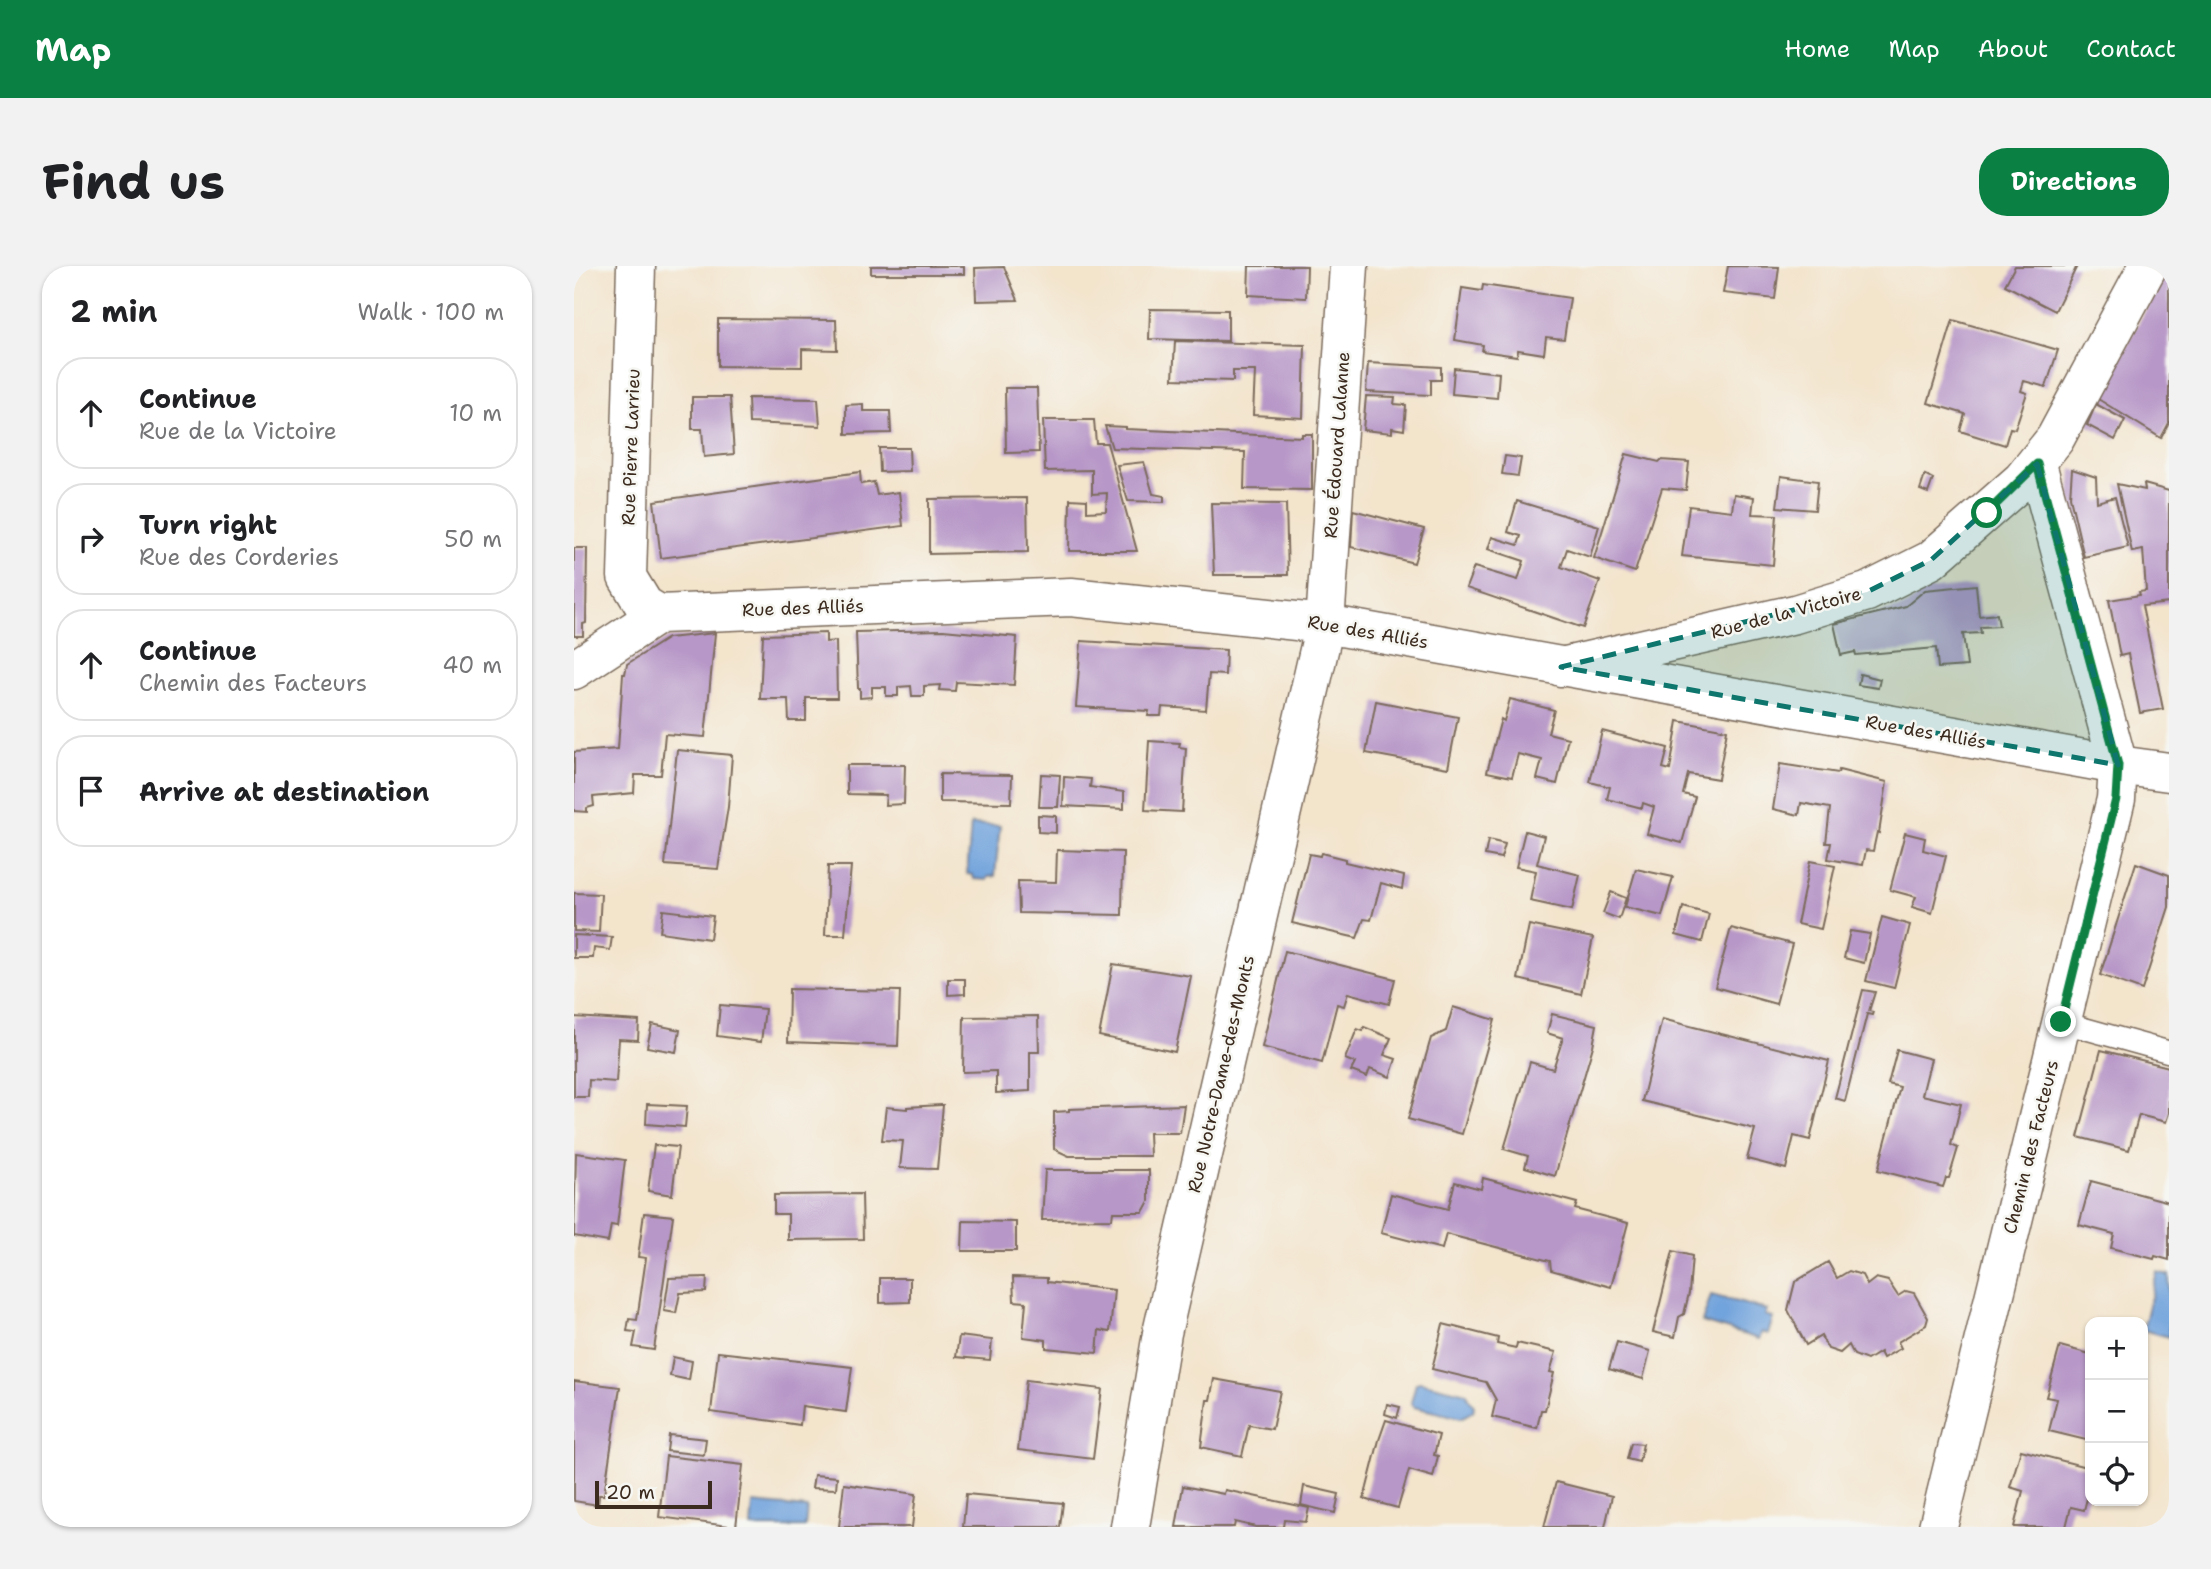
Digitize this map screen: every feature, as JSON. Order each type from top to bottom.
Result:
[{"type":"street","name":"Rue Pierre Larrieu","points":[[636,266],[627,577],[644,605],[659,614]]},
{"type":"street","name":"Rue Édouard Lalanne","points":[[1325,624],[1349,266]]},
{"type":"street","name":"Rue de la Victoire","points":[[1561,667],[1795,614],[1867,592],[1931,561],[1987,513],[2037,464],[2055,439],[2148,266]]},
{"type":"street","name":"Chemin des Facteurs","points":[[1938,1527],[2116,799],[2118,765],[2037,464]]},
{"type":"street","name":"Rue des Alliés","points":[[659,614],[1071,597],[1325,624],[2169,772]]},
{"type":"street","points":[[574,670],[659,614]]},
{"type":"street","name":"Rue Notre-Dame-des-Monts","points":[[1130,1527],[1162,1333],[1325,624]]},
{"type":"lane","points":[[2061,1022],[2169,1052]]},
{"type":"highlighted area","points":[[2037,464],[2118,765],[1561,667],[1867,592],[1931,560]]},
{"type":"water","points":[[971,824],[1000,826],[995,876],[988,877],[987,880],[974,879],[973,875],[967,874]]},
{"type":"water","points":[[2157,1272],[2169,1275],[2169,1337],[2148,1331],[2146,1317]]},
{"type":"water","points":[[1711,1295],[1767,1310],[1765,1315],[1773,1318],[1768,1334],[1762,1332],[1759,1339],[1702,1322]]},
{"type":"water","points":[[1416,1383],[1467,1393],[1474,1406],[1473,1411],[1461,1418],[1414,1407],[1411,1403]]},
{"type":"water","points":[[753,1503],[807,1508],[805,1527],[751,1527]]},
{"type":"building","points":[[871,266],[964,266],[964,274],[871,274]]},
{"type":"building","points":[[1249,266],[1307,266],[1306,298],[1248,295]]},
{"type":"building","points":[[1728,266],[1779,267],[1775,299],[1723,293]]},
{"type":"building","points":[[2015,266],[2077,266],[2055,311],[2005,285]]},
{"type":"building","points":[[2169,266],[2169,423],[2161,438],[2098,399]]},
{"type":"building","points":[[1004,267],[1018,300],[976,301],[975,268]]},
{"type":"building","points":[[1483,285],[1570,298],[1564,339],[1546,337],[1544,354],[1518,350],[1517,356],[1482,351],[1483,345],[1455,340],[1462,288],[1482,291]]},
{"type":"building","points":[[1150,309],[1228,310],[1228,341],[1149,339]]},
{"type":"building","points":[[718,319],[836,320],[837,350],[802,349],[802,367],[718,366]]},
{"type":"building","points":[[1953,320],[2058,350],[2046,387],[2024,381],[2021,391],[2027,393],[2015,429],[2010,428],[2005,445],[1960,431],[1965,414],[1928,403]]},
{"type":"building","points":[[1175,341],[1305,345],[1303,418],[1253,415],[1255,371],[1233,371],[1233,381],[1173,379]]},
{"type":"building","points":[[1368,363],[1441,367],[1441,380],[1431,380],[1431,395],[1366,392]]},
{"type":"building","points":[[1454,368],[1499,373],[1497,398],[1452,394]]},
{"type":"building","points":[[1005,388],[1037,388],[1039,452],[1006,453]]},
{"type":"building","points":[[1366,396],[1395,397],[1394,404],[1406,405],[1404,430],[1392,428],[1392,433],[1363,430]]},
{"type":"building","points":[[692,397],[730,397],[734,454],[704,457],[702,429],[692,429]]},
{"type":"building","points":[[748,398],[818,399],[820,426],[749,423]]},
{"type":"building","points":[[863,404],[863,411],[890,411],[891,433],[846,434],[846,405]]},
{"type":"building","points":[[2096,404],[2125,420],[2115,440],[2087,425]]},
{"type":"building","points":[[1043,420],[1094,420],[1096,443],[1107,443],[1137,551],[1069,551],[1070,499],[1087,500],[1087,512],[1106,511],[1107,493],[1092,494],[1092,470],[1045,471]]},
{"type":"building","points":[[1105,426],[1302,437],[1302,434],[1312,434],[1312,490],[1244,489],[1245,452],[1112,448]]},
{"type":"building","points":[[879,448],[909,448],[910,471],[880,472]]},
{"type":"building","points":[[1626,454],[1659,462],[1689,462],[1686,490],[1662,488],[1635,572],[1594,558]]},
{"type":"building","points":[[1505,456],[1521,458],[1518,476],[1502,474]]},
{"type":"building","points":[[1144,462],[1153,494],[1164,496],[1164,502],[1128,501],[1117,465]]},
{"type":"building","points":[[2072,469],[2096,477],[2097,502],[2115,497],[2128,547],[2084,557],[2070,497]]},
{"type":"building","points":[[860,472],[861,484],[874,482],[877,495],[899,492],[903,526],[661,558],[654,501]]},
{"type":"building","points":[[1925,475],[1933,479],[1928,493],[1920,490]]},
{"type":"building","points":[[1781,476],[1818,481],[1815,510],[1777,507]]},
{"type":"building","points":[[2117,484],[2145,490],[2144,484],[2169,491],[2169,603],[2142,606],[2163,709],[2140,713],[2128,654],[2120,656],[2109,600],[2140,595],[2139,592],[2146,591],[2143,550],[2132,552]]},
{"type":"building","points":[[1734,494],[1754,497],[1752,514],[1777,515],[1773,565],[1682,556],[1689,506],[1732,511]]},
{"type":"building","points":[[1027,498],[1028,552],[929,554],[929,499]]},
{"type":"building","points":[[1517,501],[1599,526],[1590,557],[1567,549],[1561,567],[1600,581],[1583,628],[1466,588],[1474,567],[1518,580],[1524,561],[1488,549],[1492,537],[1518,545],[1521,536],[1508,532]]},
{"type":"building","points":[[1211,503],[1286,504],[1288,575],[1214,575]]},
{"type":"building","points":[[1353,510],[1424,529],[1414,563],[1351,547]]},
{"type":"building","points":[[574,548],[587,548],[586,623],[583,624],[583,636],[574,636]]},
{"type":"building","points":[[1976,585],[1979,616],[1997,614],[1999,626],[1980,627],[1981,633],[1963,634],[1967,666],[1938,668],[1936,648],[1841,655],[1834,624],[1906,606],[1925,590]]},
{"type":"building","points":[[943,630],[1017,637],[1014,685],[956,682],[955,691],[939,690],[940,685],[924,686],[924,696],[912,696],[911,686],[898,687],[898,696],[886,696],[886,687],[872,687],[872,697],[860,698],[856,632]]},
{"type":"building","points":[[715,633],[705,737],[665,734],[661,775],[635,775],[634,793],[593,797],[594,806],[587,808],[587,812],[574,811],[574,752],[618,749],[623,674],[627,664],[668,638]]},
{"type":"building","points":[[826,633],[826,642],[836,641],[837,698],[806,698],[806,721],[789,721],[788,699],[760,699],[763,635]]},
{"type":"building","points":[[1081,641],[1226,650],[1225,675],[1209,674],[1206,710],[1162,707],[1161,716],[1148,716],[1149,711],[1076,707]]},
{"type":"building","points":[[1860,674],[1880,679],[1878,688],[1858,685]]},
{"type":"building","points":[[1510,699],[1554,710],[1548,733],[1568,738],[1557,784],[1537,779],[1542,760],[1518,754],[1512,777],[1487,772],[1501,719],[1504,721]]},
{"type":"building","points":[[1376,701],[1458,717],[1448,768],[1366,753]]},
{"type":"building","points":[[1678,721],[1727,730],[1718,779],[1688,774],[1683,794],[1695,797],[1682,843],[1647,834],[1654,807],[1643,803],[1642,808],[1607,799],[1610,787],[1590,782],[1602,731],[1668,748],[1663,768],[1670,770]]},
{"type":"building","points":[[1149,741],[1180,743],[1179,747],[1186,748],[1182,812],[1145,810]]},
{"type":"building","points":[[677,750],[732,755],[728,807],[718,869],[665,865]]},
{"type":"building","points":[[1780,764],[1838,773],[1839,770],[1887,782],[1879,833],[1877,832],[1873,851],[1866,850],[1863,865],[1828,859],[1831,843],[1826,843],[1830,808],[1801,803],[1799,815],[1773,809]]},
{"type":"building","points":[[847,765],[905,765],[904,804],[885,805],[886,795],[847,794]]},
{"type":"building","points":[[940,774],[1012,775],[1011,803],[940,802]]},
{"type":"building","points":[[1041,774],[1060,775],[1058,807],[1039,807]]},
{"type":"building","points":[[1064,777],[1091,779],[1090,787],[1124,792],[1124,809],[1063,806]]},
{"type":"building","points":[[1038,815],[1056,816],[1056,833],[1038,832]]},
{"type":"building","points":[[1525,831],[1544,836],[1537,864],[1580,875],[1572,910],[1530,901],[1536,871],[1516,867]]},
{"type":"building","points":[[1905,833],[1925,838],[1923,850],[1946,856],[1932,913],[1912,907],[1916,897],[1890,890]]},
{"type":"building","points":[[1488,840],[1505,844],[1501,858],[1485,855]]},
{"type":"building","points":[[1057,850],[1123,852],[1122,915],[1019,913],[1018,881],[1056,882]]},
{"type":"building","points":[[1321,853],[1345,859],[1345,862],[1404,876],[1402,889],[1381,883],[1371,920],[1364,919],[1357,938],[1292,923],[1309,854],[1320,856]]},
{"type":"building","points":[[1810,861],[1835,866],[1821,929],[1797,924]]},
{"type":"building","points":[[2136,863],[2169,875],[2169,907],[2142,990],[2100,975]]},
{"type":"building","points":[[828,866],[851,866],[845,935],[825,935]]},
{"type":"building","points":[[1636,869],[1673,877],[1662,916],[1625,907]]},
{"type":"building","points":[[1611,892],[1626,898],[1619,919],[1603,913]]},
{"type":"building","points":[[574,893],[601,894],[599,932],[574,931]]},
{"type":"building","points":[[1683,907],[1709,914],[1702,942],[1676,935]]},
{"type":"building","points":[[663,910],[713,916],[710,939],[660,932]]},
{"type":"building","points":[[1882,917],[1910,925],[1894,988],[1866,981]]},
{"type":"building","points":[[1529,925],[1593,938],[1581,994],[1518,979]]},
{"type":"building","points":[[1731,928],[1792,944],[1776,1004],[1715,987]]},
{"type":"building","points":[[1850,931],[1870,934],[1864,963],[1844,958]]},
{"type":"building","points":[[574,935],[612,937],[610,950],[594,948],[593,958],[574,958]]},
{"type":"building","points":[[1285,951],[1395,979],[1389,1004],[1348,993],[1344,1006],[1337,1004],[1322,1063],[1262,1047]]},
{"type":"building","points":[[1113,964],[1191,976],[1175,1052],[1099,1036]]},
{"type":"building","points":[[948,979],[965,979],[965,994],[948,995]]},
{"type":"building","points":[[789,989],[900,991],[898,1046],[788,1042]]},
{"type":"building","points":[[1863,990],[1875,992],[1869,1011],[1873,1012],[1872,1015],[1867,1014],[1845,1101],[1835,1098]]},
{"type":"building","points":[[720,1005],[765,1009],[761,1042],[717,1036]]},
{"type":"building","points":[[1453,1007],[1495,1020],[1462,1134],[1408,1119],[1431,1038],[1446,1031]]},
{"type":"building","points":[[1552,1014],[1597,1025],[1555,1176],[1525,1167],[1528,1156],[1504,1149],[1530,1062],[1553,1069],[1563,1038],[1547,1033]]},
{"type":"building","points":[[1038,1016],[1039,1052],[1030,1052],[1030,1091],[996,1093],[996,1071],[963,1072],[964,1017]]},
{"type":"building","points":[[574,1017],[639,1021],[638,1040],[619,1039],[616,1082],[589,1080],[588,1097],[574,1097]]},
{"type":"building","points":[[1662,1019],[1829,1061],[1810,1140],[1794,1136],[1786,1169],[1747,1159],[1755,1129],[1642,1101]]},
{"type":"building","points":[[652,1024],[680,1030],[676,1052],[647,1047]]},
{"type":"building","points":[[1364,1027],[1391,1038],[1384,1055],[1396,1059],[1390,1077],[1370,1069],[1367,1077],[1351,1071],[1355,1063],[1345,1059],[1357,1029],[1363,1031]]},
{"type":"building","points":[[1897,1050],[1931,1059],[1922,1095],[1961,1104],[1951,1145],[1958,1148],[1949,1178],[1946,1178],[1943,1187],[1878,1170],[1900,1087],[1888,1084]]},
{"type":"building","points":[[2101,1050],[2169,1067],[2169,1113],[2166,1122],[2139,1115],[2129,1150],[2078,1137]]},
{"type":"building","points":[[647,1104],[687,1106],[685,1127],[646,1124]]},
{"type":"building","points":[[943,1105],[937,1169],[900,1168],[903,1141],[882,1140],[886,1107],[907,1109]]},
{"type":"building","points":[[1184,1105],[1180,1133],[1149,1133],[1150,1156],[1069,1156],[1054,1149],[1054,1112],[1069,1109]]},
{"type":"building","points":[[654,1145],[678,1147],[672,1195],[648,1191]]},
{"type":"building","points":[[576,1153],[625,1160],[617,1226],[611,1225],[608,1242],[574,1236]]},
{"type":"building","points":[[1045,1170],[1149,1170],[1149,1201],[1143,1212],[1113,1212],[1112,1219],[1042,1220]]},
{"type":"building","points":[[1483,1178],[1577,1203],[1575,1209],[1628,1223],[1611,1287],[1551,1270],[1550,1261],[1446,1234],[1442,1249],[1381,1233],[1391,1194],[1448,1209],[1455,1182],[1481,1189]]},
{"type":"building","points":[[2091,1181],[2169,1202],[2169,1260],[2111,1248],[2114,1234],[2079,1225]]},
{"type":"building","points":[[862,1194],[863,1239],[788,1240],[788,1214],[774,1214],[774,1195]]},
{"type":"building","points":[[644,1213],[673,1216],[654,1350],[633,1347],[636,1332],[627,1331],[629,1319],[637,1320],[646,1258],[638,1257]]},
{"type":"building","points":[[963,1221],[1016,1222],[1016,1251],[962,1251]]},
{"type":"building","points":[[1673,1251],[1692,1256],[1689,1293],[1684,1314],[1679,1317],[1675,1337],[1653,1332]]},
{"type":"building","points":[[1828,1262],[1837,1278],[1849,1271],[1862,1275],[1867,1285],[1876,1278],[1888,1281],[1898,1296],[1906,1291],[1914,1293],[1928,1318],[1926,1325],[1898,1342],[1901,1348],[1883,1358],[1880,1352],[1867,1360],[1854,1355],[1849,1345],[1840,1353],[1828,1349],[1821,1336],[1806,1345],[1788,1310],[1795,1282]]},
{"type":"building","points":[[707,1277],[706,1292],[680,1293],[676,1313],[664,1311],[669,1278]]},
{"type":"building","points":[[1013,1277],[1047,1278],[1047,1282],[1114,1290],[1110,1332],[1099,1330],[1097,1353],[1046,1348],[1046,1340],[1023,1337],[1026,1302],[1014,1301]]},
{"type":"building","points":[[880,1278],[910,1278],[910,1302],[880,1303]]},
{"type":"building","points":[[1443,1324],[1498,1338],[1497,1344],[1516,1348],[1517,1343],[1556,1352],[1550,1372],[1554,1373],[1545,1410],[1541,1410],[1537,1428],[1492,1417],[1496,1400],[1486,1382],[1432,1369]]},
{"type":"building","points":[[959,1336],[992,1340],[990,1360],[956,1357]]},
{"type":"building","points":[[1617,1342],[1650,1351],[1643,1379],[1609,1369]]},
{"type":"building","points":[[2060,1346],[2085,1353],[2085,1440],[2049,1431],[2057,1399],[2046,1397]]},
{"type":"building","points":[[718,1352],[852,1367],[846,1412],[802,1406],[800,1425],[711,1412]]},
{"type":"building","points":[[673,1357],[692,1361],[689,1380],[670,1376]]},
{"type":"building","points":[[1214,1379],[1280,1391],[1272,1429],[1249,1425],[1242,1456],[1201,1447],[1207,1400],[1210,1400]]},
{"type":"building","points":[[1026,1380],[1102,1389],[1093,1459],[1018,1450]]},
{"type":"building","points":[[574,1381],[620,1387],[604,1495],[599,1495],[598,1505],[574,1501]]},
{"type":"building","points":[[1387,1404],[1400,1407],[1397,1418],[1385,1414]]},
{"type":"building","points":[[1386,1420],[1439,1435],[1434,1455],[1438,1456],[1433,1477],[1409,1470],[1398,1508],[1364,1499]]},
{"type":"building","points":[[669,1435],[706,1439],[704,1455],[667,1451]]},
{"type":"building","points":[[1631,1443],[1643,1444],[1639,1462],[1627,1459]]},
{"type":"building","points":[[2021,1450],[2085,1467],[2084,1510],[2071,1507],[2066,1527],[2014,1527],[2023,1491],[2010,1487]]},
{"type":"building","points":[[666,1456],[743,1465],[736,1527],[659,1517]]},
{"type":"building","points":[[814,1475],[837,1477],[836,1489],[812,1488]]},
{"type":"building","points":[[1556,1482],[1612,1496],[1605,1527],[1544,1527]]},
{"type":"building","points":[[844,1484],[916,1494],[912,1527],[839,1527]]},
{"type":"building","points":[[1183,1486],[1224,1494],[1225,1490],[1309,1508],[1306,1522],[1284,1520],[1283,1527],[1256,1527],[1235,1522],[1234,1527],[1176,1527]]},
{"type":"building","points":[[1304,1486],[1339,1494],[1335,1513],[1301,1505]]},
{"type":"building","points":[[966,1494],[1063,1503],[1060,1527],[963,1527]]},
{"type":"route","points":[[1987,513],[2037,464],[2118,765],[2116,799],[2061,1022]]}]
